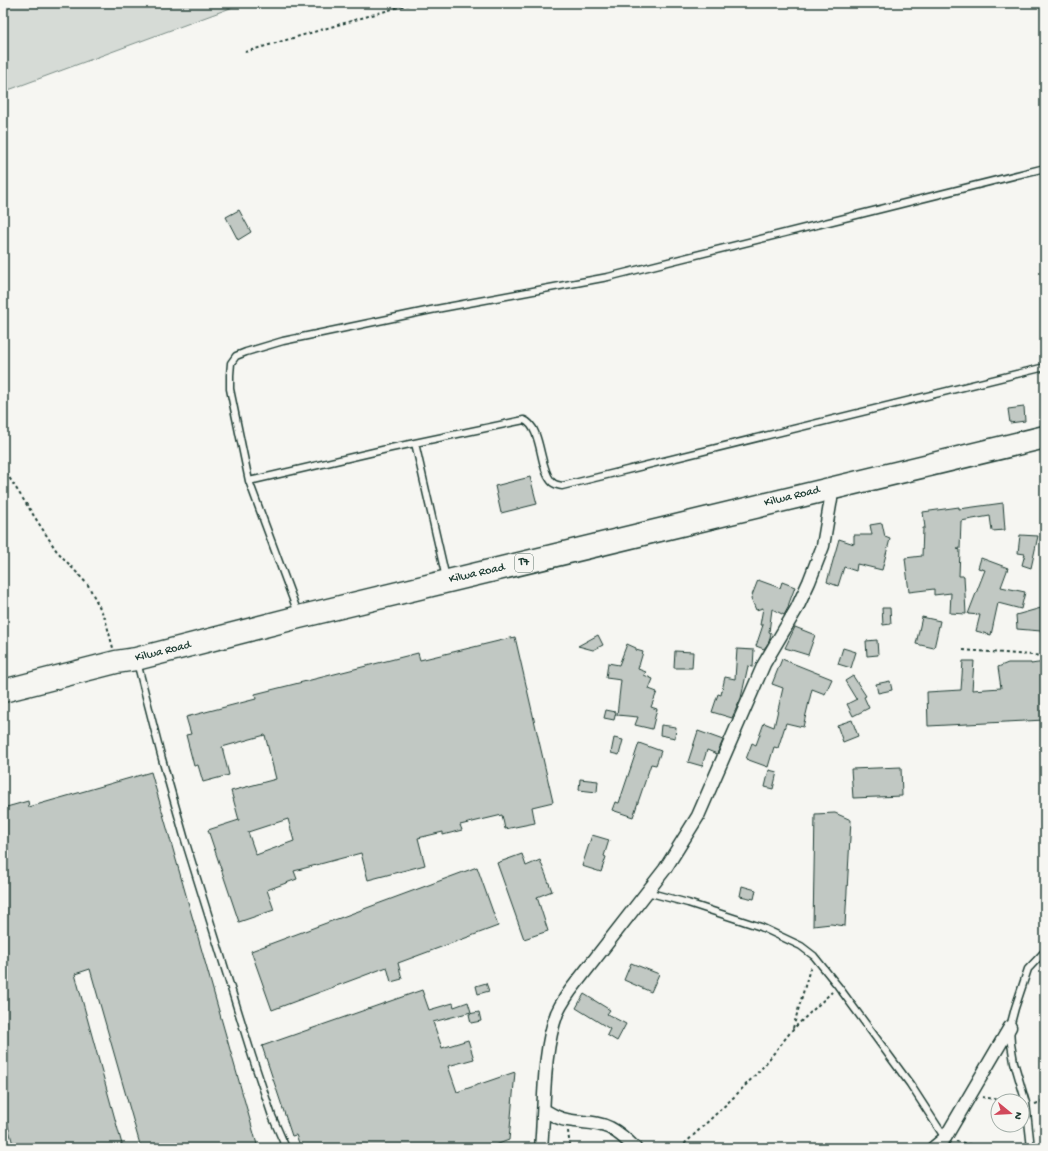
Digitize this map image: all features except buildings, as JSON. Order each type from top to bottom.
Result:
[{"type":"highway","name":"Kilwa Road","points":[[3,691],[299,616],[1045,437]]},
{"type":"street","points":[[541,1148],[547,1057],[557,1014],[565,997],[675,854],[698,816],[764,664],[797,608],[809,582],[822,546],[833,487]]},
{"type":"street","points":[[933,1148],[945,1138],[1010,1027]]},
{"type":"street","points":[[544,1110],[556,1117],[566,1120],[598,1124],[610,1128],[626,1139],[635,1148]]},
{"type":"lane","points":[[299,616],[249,481],[230,389],[231,363],[236,356],[299,338],[431,310],[615,275],[1045,168]]},
{"type":"lane","points":[[249,481],[524,420],[529,422],[534,428],[541,456],[550,481],[555,485],[562,486],[1045,367]]},
{"type":"lane","points":[[415,443],[447,581]]},
{"type":"lane","points":[[126,661],[162,759],[185,840],[259,1078],[272,1116],[286,1148]]},
{"type":"lane","points":[[647,892],[688,903],[761,927],[795,943],[814,956],[910,1084],[945,1138]]},
{"type":"lane","points":[[1031,1148],[1026,1103],[1014,1062],[1010,1027],[1028,969],[1045,950]]},
{"type":"path","points":[[245,52],[413,3]]},
{"type":"path","points":[[3,468],[56,550],[88,585],[99,604],[126,661]]},
{"type":"path","points":[[963,650],[1045,656]]},
{"type":"path","points":[[793,1029],[814,956]]},
{"type":"path","points":[[680,1148],[736,1095],[762,1068],[793,1029],[838,986]]},
{"type":"path","points":[[972,1093],[990,1099]]},
{"type":"path","points":[[566,1120],[570,1148]]},
{"type":"path","points":[[945,1138],[984,1148]]},
{"type":"shaded area","points":[[3,3],[244,3],[3,92]]}]
